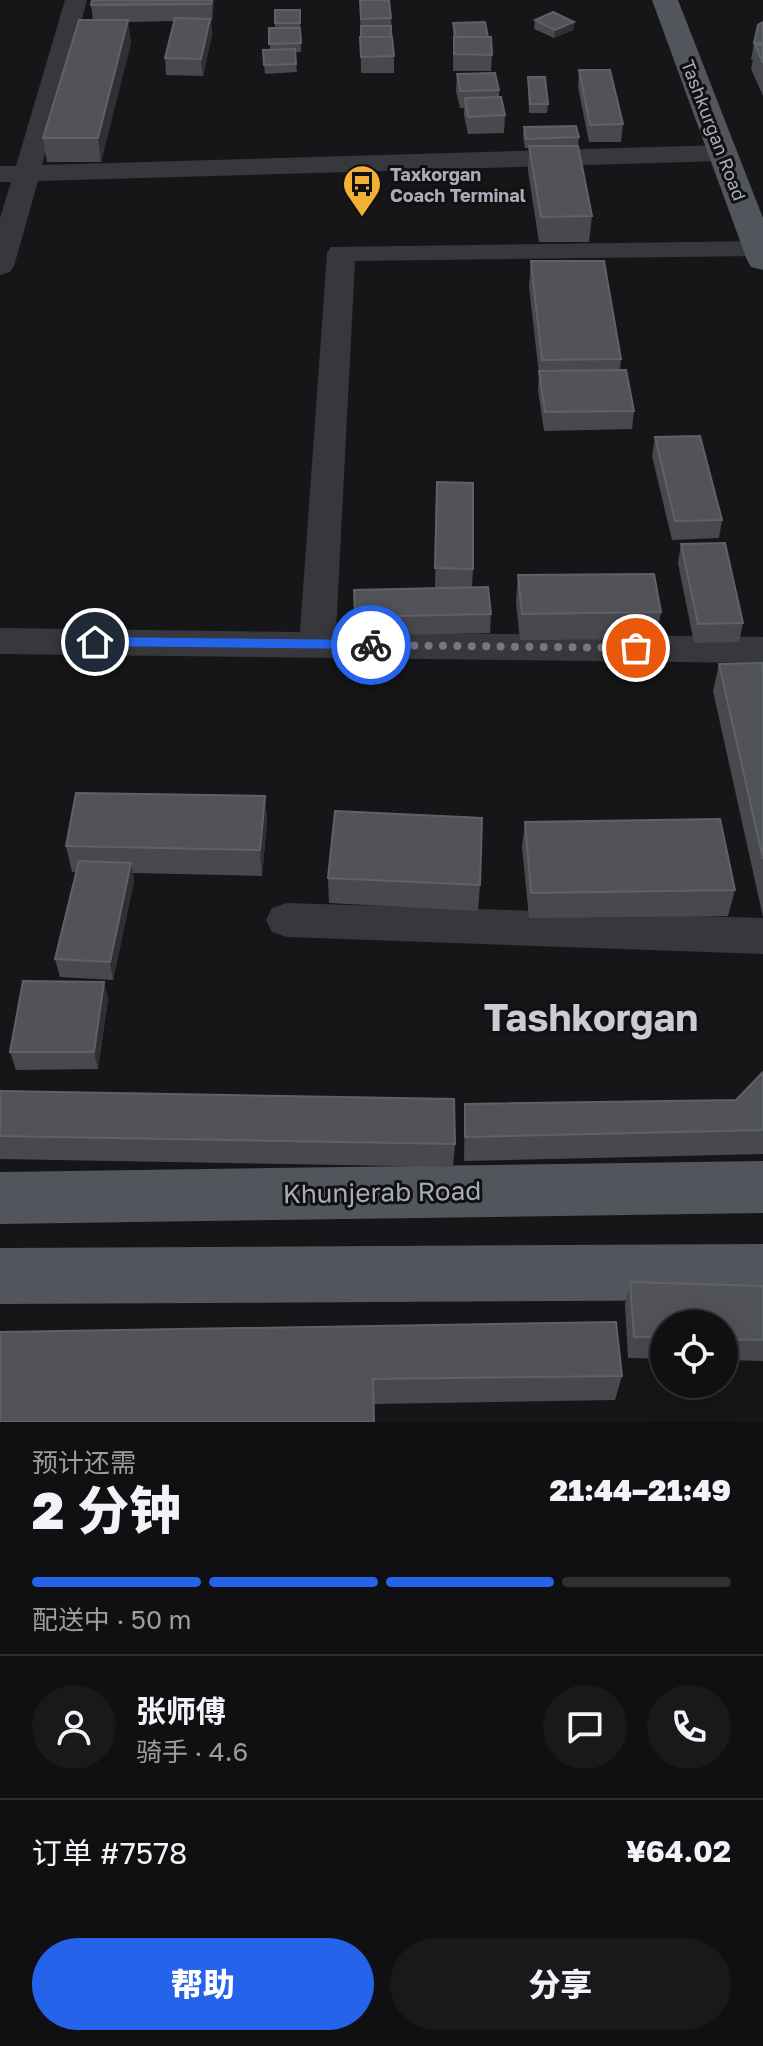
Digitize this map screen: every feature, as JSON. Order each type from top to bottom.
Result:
[{"type":"main road","name":"Tashkurgan Road","points":[[665,0],[761,254]]},
{"type":"main road","name":"Khunjerab Road","points":[[0,1198],[763,1187]]},
{"type":"main road","points":[[0,1276],[763,1272]]},
{"type":"street","points":[[0,266],[13,174],[76,0]]},
{"type":"street","points":[[13,174],[723,153]]},
{"type":"street","points":[[317,644],[341,253],[761,254]]},
{"type":"street","points":[[0,641],[763,650]]},
{"type":"street","points":[[287,920],[763,936]]},
{"type":"building","points":[[92,0],[212,0],[211,4],[91,5]]},
{"type":"building","points":[[360,0],[389,0],[391,18],[361,19]]},
{"type":"building","points":[[275,10],[300,10],[300,23],[275,23]]},
{"type":"building","points":[[553,12],[574,22],[555,30],[535,20]]},
{"type":"building","points":[[175,18],[210,19],[201,59],[165,58]]},
{"type":"building","points":[[79,20],[128,20],[98,138],[43,138]]},
{"type":"building","points":[[485,22],[488,37],[456,37],[453,23]]},
{"type":"building","points":[[763,22],[763,43],[754,43],[758,25]]},
{"type":"building","points":[[361,26],[391,26],[391,37],[361,37]]},
{"type":"building","points":[[269,28],[300,28],[301,43],[269,44]]},
{"type":"building","points":[[360,37],[392,37],[394,56],[361,57]]},
{"type":"building","points":[[454,37],[491,37],[492,55],[454,54]]},
{"type":"building","points":[[755,45],[763,45],[763,63]]},
{"type":"building","points":[[295,49],[296,64],[264,65],[263,50]]},
{"type":"building","points":[[579,70],[610,70],[623,124],[590,125]]},
{"type":"building","points":[[495,73],[499,90],[460,91],[457,74]]},
{"type":"building","points":[[528,77],[545,77],[548,104],[530,104]]},
{"type":"building","points":[[501,97],[505,115],[468,117],[465,98]]},
{"type":"building","points":[[576,126],[579,137],[526,139],[524,127]]},
{"type":"building","points":[[529,146],[578,146],[592,216],[541,217]]},
{"type":"building","points":[[531,261],[604,261],[621,359],[542,360]]},
{"type":"building","points":[[626,370],[634,411],[545,412],[539,371]]},
{"type":"building","points":[[700,436],[722,520],[675,521],[655,437]]},
{"type":"building","points":[[437,482],[473,483],[473,569],[435,568]]},
{"type":"building","points":[[725,543],[743,623],[698,624],[681,544]]},
{"type":"building","points":[[654,574],[661,612],[522,614],[518,575]]},
{"type":"building","points":[[488,587],[491,614],[355,617],[354,590]]},
{"type":"building","points":[[762,663],[763,668],[763,859],[719,664]]},
{"type":"building","points":[[76,793],[265,796],[260,850],[66,846]]},
{"type":"building","points":[[335,811],[482,818],[480,885],[328,878]]},
{"type":"building","points":[[720,819],[735,890],[531,893],[525,822]]},
{"type":"building","points":[[79,861],[131,863],[110,962],[55,959]]},
{"type":"building","points":[[23,981],[104,982],[94,1052],[10,1052]]},
{"type":"building","points":[[763,1072],[763,1130],[465,1137],[465,1104],[736,1100]]},
{"type":"building","points":[[0,1091],[454,1099],[455,1144],[0,1136]]},
{"type":"building","points":[[630,1282],[763,1286],[763,1340],[738,1339],[738,1310],[650,1310],[650,1337],[634,1337]]},
{"type":"building","points":[[616,1322],[622,1376],[373,1379],[374,1422],[0,1422],[0,1332]]},
{"type":"way so far","points":[[371,645],[636,648]]},
{"type":"place","name":"Taxkorgan Coach Terminal","points":[[362,218]]},
{"type":"district","name":"Tashkorgan","points":[[591,1016]]},
{"type":"route","points":[[95,642],[371,645]]}]
